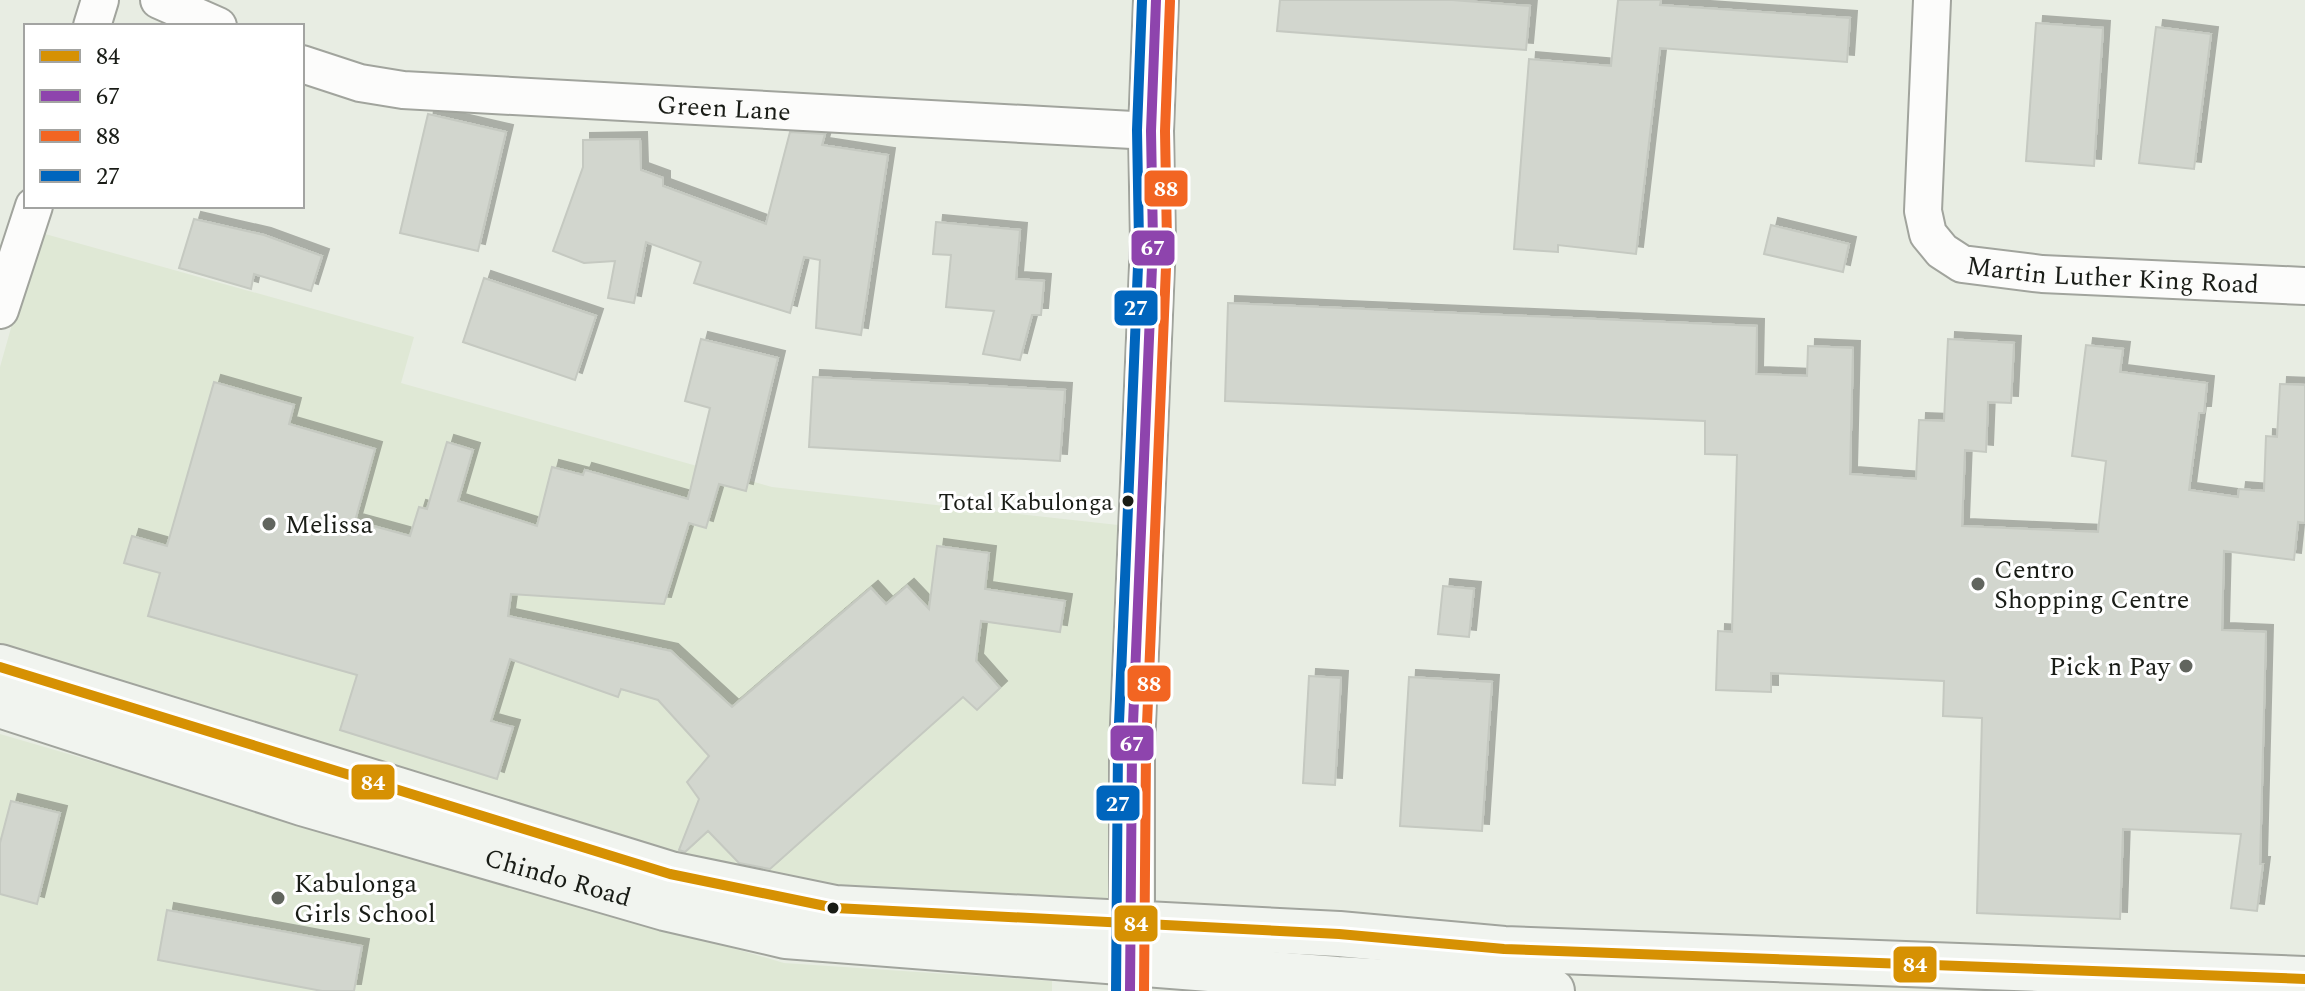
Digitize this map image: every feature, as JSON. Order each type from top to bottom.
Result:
[{"type":"main road","points":[[1131,959],[1132,748],[1153,242],[1151,131],[1156,0]]},
{"type":"main road","name":"Chindo Road","points":[[0,667],[670,874],[774,898],[1131,959]]},
{"type":"main road","name":"Chindo Road","points":[[0,705],[302,803],[665,908],[786,936],[1131,959]]},
{"type":"main road","points":[[1131,959],[1339,934],[1504,949],[1651,956],[2305,979]]},
{"type":"main road","points":[[1131,959],[1337,979],[1552,991]]},
{"type":"street","points":[[93,24],[100,0]]},
{"type":"street","points":[[159,0],[213,24]]},
{"type":"street","name":"Martin Luther King Road","points":[[1932,0],[1923,211],[1928,234],[1942,251],[1962,264],[2042,274],[2305,286]]},
{"type":"street","name":"Green Lane","points":[[304,65],[360,83],[403,90],[1151,131]]},
{"type":"street","points":[[0,310],[33,208]]},
{"type":"shaded area","points":[[38,232],[414,337],[401,383],[772,487],[1118,525],[1110,915],[838,905],[0,651],[0,367]]},
{"type":"shaded area","name":"Kabulonga Girls School","points":[[0,734],[784,963],[1052,981],[1052,991],[0,991]]},
{"type":"building","points":[[1280,0],[1452,0],[1530,6],[1526,50],[1277,31]]},
{"type":"building","points":[[1618,0],[1661,0],[1660,5],[1850,18],[1847,62],[1660,48],[1636,254],[1558,245],[1558,252],[1514,249],[1529,59],[1611,66]]},
{"type":"building","points":[[2036,23],[2103,28],[2094,166],[2026,161]]},
{"type":"building","points":[[2156,27],[2211,34],[2194,169],[2139,163]]},
{"type":"building","points":[[428,114],[506,132],[478,251],[400,233]]},
{"type":"building","points":[[790,132],[825,134],[822,145],[888,155],[861,335],[816,328],[820,260],[804,257],[790,313],[694,283],[701,262],[646,242],[634,303],[608,298],[615,261],[584,263],[553,251],[583,167],[583,140],[640,139],[641,170],[663,178],[663,186],[766,224]]},
{"type":"building","points":[[194,219],[264,235],[322,256],[311,291],[254,274],[251,289],[179,268]]},
{"type":"building","points":[[936,222],[1020,230],[1016,279],[1044,281],[1041,315],[1032,315],[1020,360],[983,354],[994,311],[946,307],[951,255],[933,254]]},
{"type":"building","points":[[1771,225],[1849,244],[1843,272],[1764,254]]},
{"type":"building","points":[[484,278],[596,316],[575,380],[463,342]]},
{"type":"building","name":"Centro Shopping Centre","points":[[1228,303],[1757,326],[1756,374],[1807,376],[1808,346],[1853,348],[1850,474],[1916,479],[1919,420],[1944,421],[1948,339],[2014,343],[2011,403],[1988,402],[1986,452],[1965,450],[1962,526],[2098,532],[2106,461],[2072,456],[2086,345],[2123,349],[2120,372],[2207,383],[2204,413],[2199,413],[2189,490],[2238,497],[2239,489],[2264,491],[2266,436],[2277,437],[2280,384],[2305,385],[2305,523],[2298,522],[2294,560],[2224,551],[2222,630],[2266,632],[2260,864],[2263,864],[2257,911],[2231,908],[2241,834],[2123,829],[2120,919],[1977,913],[1982,718],[1943,716],[1944,681],[1771,673],[1771,692],[1716,690],[1718,631],[1732,632],[1737,455],[1705,454],[1705,421],[1225,401]]},
{"type":"building","points":[[701,339],[778,358],[746,491],[719,484],[706,528],[689,523],[664,604],[511,594],[508,616],[671,651],[732,707],[871,588],[886,604],[907,586],[929,609],[937,546],[989,553],[985,589],[1065,601],[1060,632],[981,621],[976,661],[1000,688],[977,710],[963,697],[770,869],[739,863],[708,831],[685,852],[679,850],[699,799],[687,782],[709,756],[658,700],[621,689],[618,697],[510,659],[491,721],[513,727],[497,779],[340,730],[357,675],[148,616],[160,573],[124,563],[132,536],[167,546],[214,382],[294,405],[289,424],[375,449],[355,521],[410,536],[419,507],[427,509],[447,442],[473,450],[458,501],[537,526],[552,467],[583,475],[585,470],[688,499],[710,408],[685,401]]},
{"type":"building","points":[[813,377],[1065,390],[1060,461],[809,447]]},
{"type":"building","points":[[1443,586],[1474,589],[1469,637],[1438,634]]},
{"type":"building","points":[[1309,676],[1341,678],[1335,785],[1303,783]]},
{"type":"building","points":[[1409,677],[1492,682],[1482,831],[1400,826]]},
{"type":"building","points":[[11,801],[60,813],[37,904],[0,894],[0,843]]},
{"type":"building","points":[[167,910],[362,946],[354,991],[322,991],[158,960]]},
{"type":"transit line","name":"27","points":[[1116,991],[1118,747],[1139,242],[1137,130],[1142,0]]},
{"type":"transit line","name":"67","points":[[1130,991],[1132,748],[1153,242],[1151,131],[1156,0]]},
{"type":"transit line","name":"88","points":[[1144,991],[1146,748],[1167,243],[1165,131],[1170,1]]},
{"type":"transit line","name":"84","points":[[0,667],[670,874],[835,908],[1339,934],[1504,949],[2305,979]]},
{"type":"place","name":"Total Kabulonga","points":[[1128,501]]},
{"type":"place","name":"Melissa","points":[[269,524]]},
{"type":"place","name":"Centro Shopping Centre","points":[[1978,584]]},
{"type":"place","name":"Pick n Pay","points":[[2186,666]]},
{"type":"place","name":"Kabulonga Girls School","points":[[278,898]]}]
